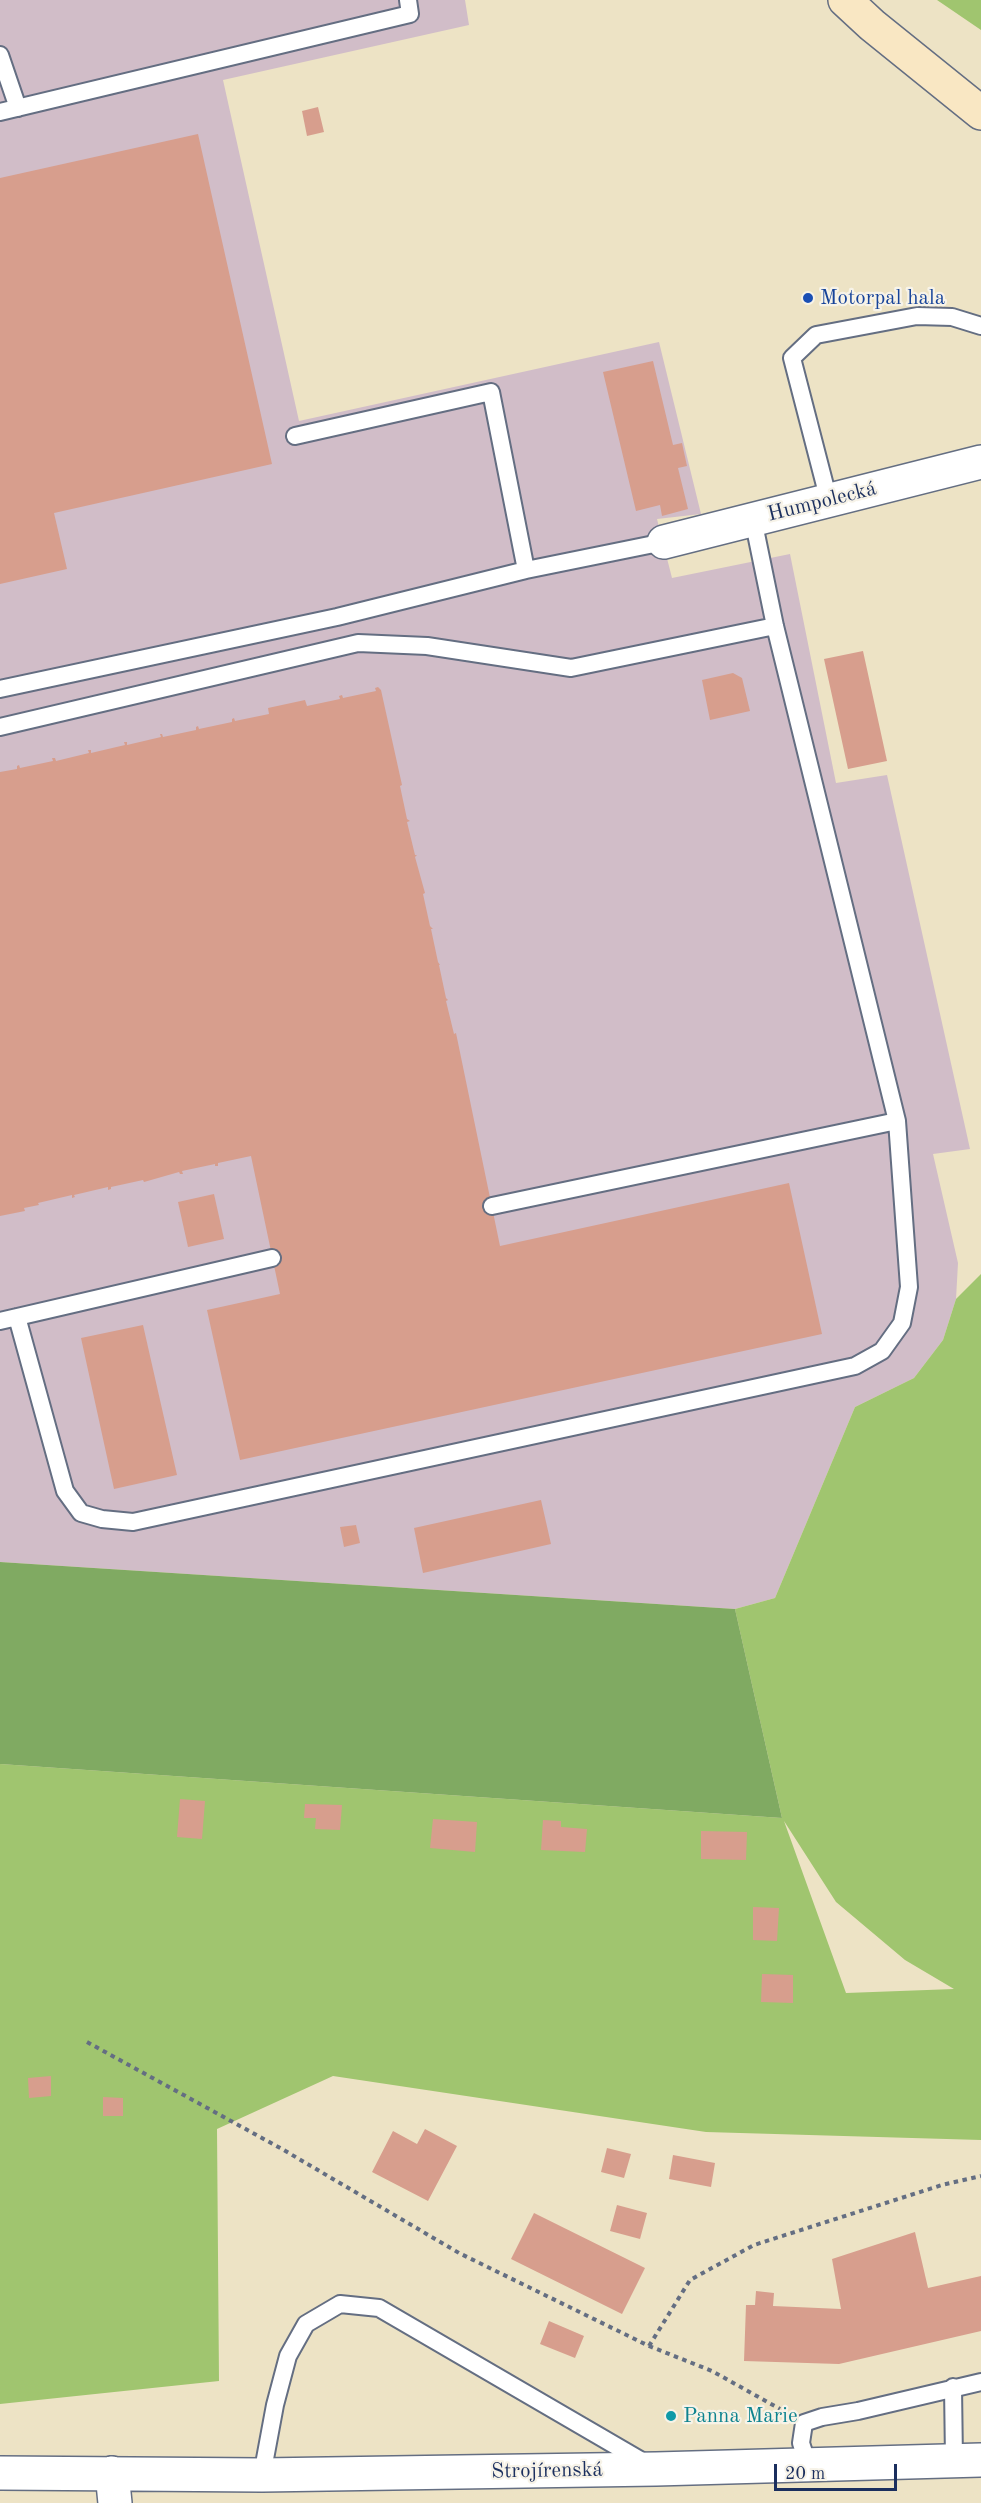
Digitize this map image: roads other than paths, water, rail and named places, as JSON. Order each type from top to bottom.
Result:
[{"type":"main road","points":[[845,0],[898,47],[981,114]]},
{"type":"street","name":"Humpolecká","points":[[664,542],[981,462]]},
{"type":"street","name":"Strojírenská","points":[[0,2474],[114,2488],[262,2475],[656,2469],[967,2460]]},
{"type":"lane","points":[[0,112],[410,14],[408,0]]},
{"type":"lane","points":[[0,55],[18,108]]},
{"type":"lane","points":[[829,501],[792,358],[816,335],[917,316],[952,317],[981,326]]},
{"type":"lane","points":[[295,436],[491,392],[526,570]]},
{"type":"lane","points":[[17,1317],[64,1491],[81,1513],[102,1519],[133,1522],[855,1366],[882,1351],[902,1323],[909,1287],[897,1121],[775,626],[753,519]]},
{"type":"lane","points":[[0,689],[337,617],[526,570],[664,542]]},
{"type":"lane","points":[[0,727],[358,643],[427,646],[571,668],[775,626]]},
{"type":"lane","points":[[492,1206],[897,1121]]},
{"type":"lane","points":[[0,1321],[272,1258]]},
{"type":"lane","points":[[262,2475],[275,2405],[288,2356],[306,2324],[340,2304],[379,2308],[656,2469]]},
{"type":"lane","points":[[808,2465],[801,2443],[804,2423],[981,2382]]},
{"type":"lane","points":[[953,2387],[967,2460]]},
{"type":"place","name":"Motorpal hala","points":[[808,298]]},
{"type":"place","name":"Panna Marie","points":[[671,2416]]}]
